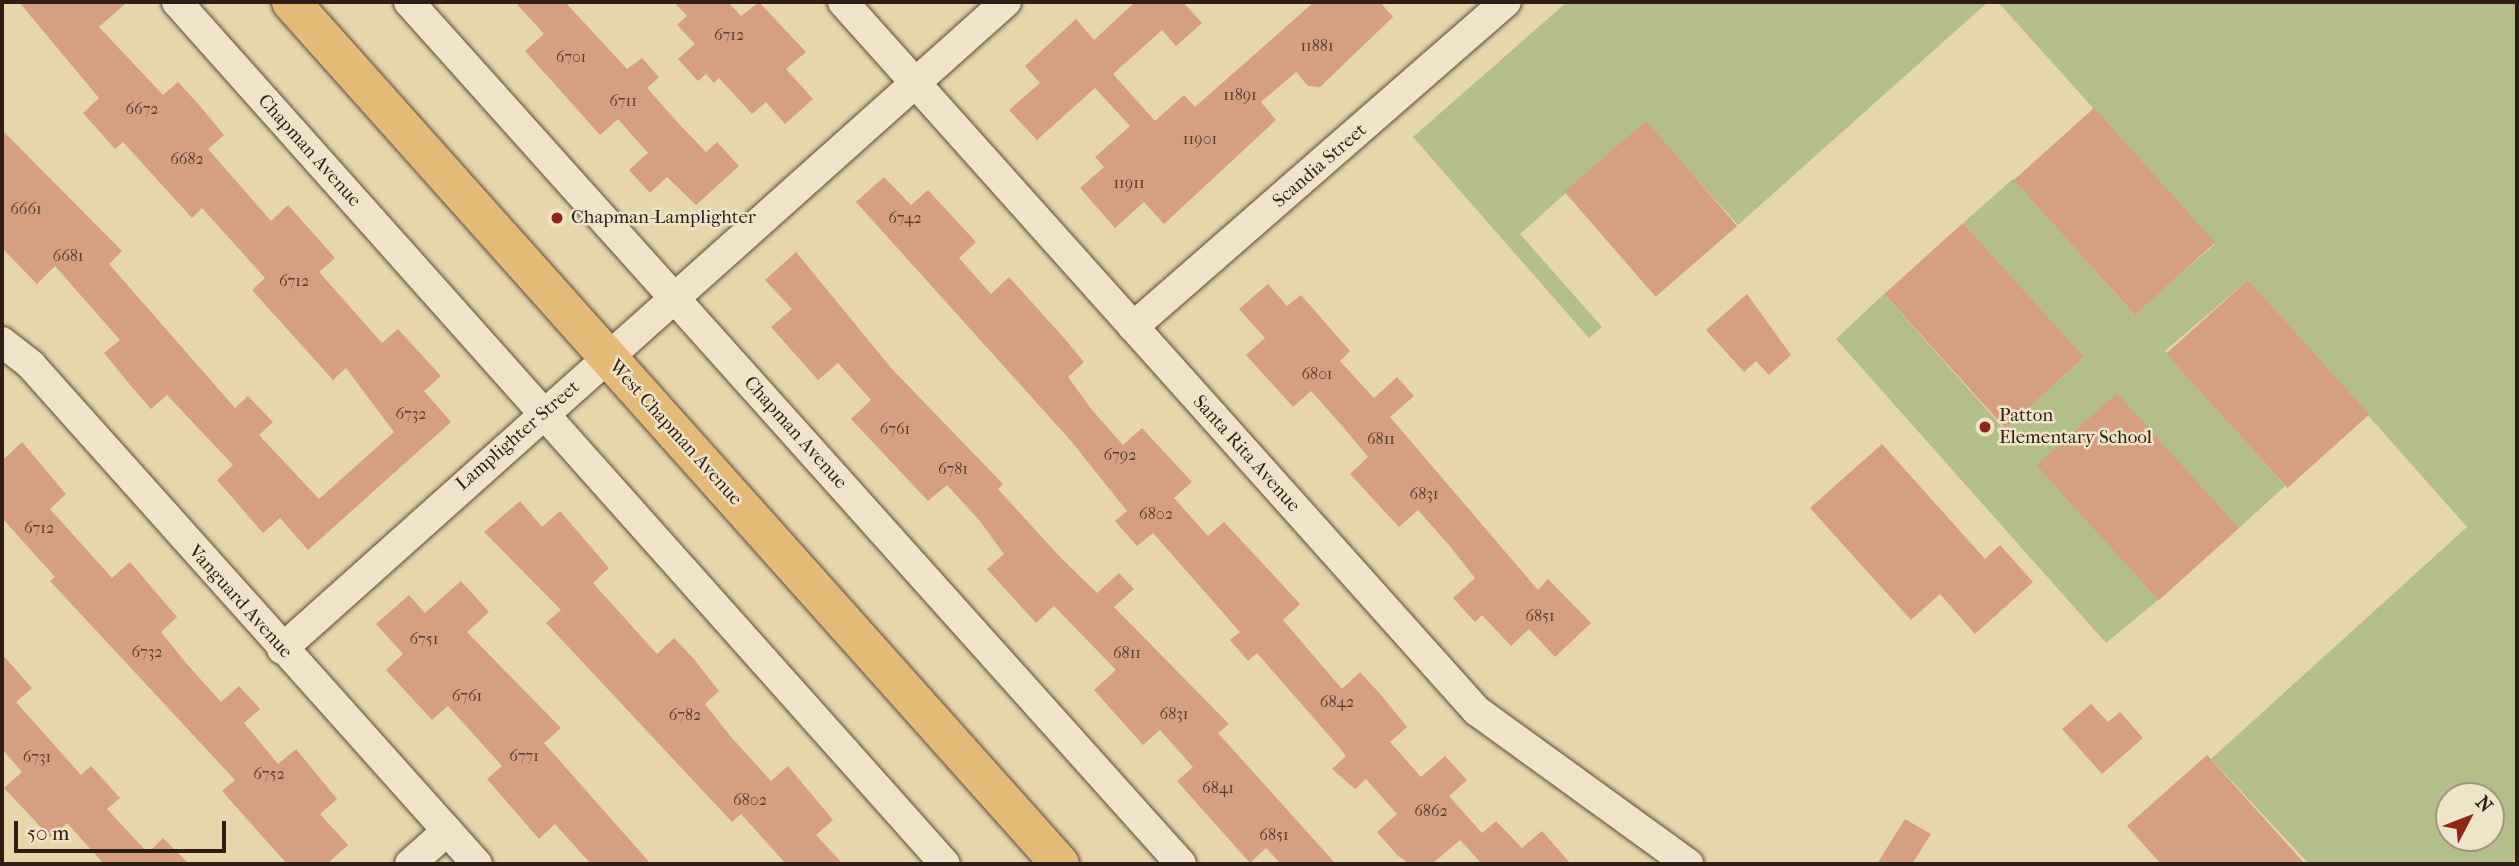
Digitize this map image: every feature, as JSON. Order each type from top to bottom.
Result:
[{"type":"main road","name":"West Chapman Avenue","points":[[290,2],[1060,864]]},
{"type":"street","name":"Chapman Avenue","points":[[177,2],[945,864]]},
{"type":"street","name":"Chapman Avenue","points":[[409,2],[1181,864]]},
{"type":"street","name":"Santa Rita Avenue","points":[[843,2],[1477,712],[1688,864]]},
{"type":"street","name":"Lamplighter Street","points":[[282,649],[542,413],[676,300],[1006,2]]},
{"type":"street","name":"Scandia Street","points":[[1133,327],[1506,2]]},
{"type":"street","name":"Vanguard Avenue","points":[[2,342],[31,365],[282,649],[477,864]]},
{"type":"street","points":[[410,864],[447,831]]},
{"type":"green space","points":[[1567,2],[1988,2],[1738,225],[1645,122],[1520,234],[1602,327],[1589,338],[1413,137]]},
{"type":"green space","points":[[1998,2],[2517,2],[2517,858],[2510,864],[2309,864],[2211,759],[2467,527],[2248,280],[2165,351],[2285,486],[2238,529],[2038,465],[2158,600],[2106,643],[1836,339],[1884,294],[2004,429],[2084,358],[1963,223],[2013,179],[2134,314],[2215,244]]},
{"type":"building","points":[[19,2],[127,2],[99,27],[163,95],[178,82],[200,106],[224,135],[208,149],[271,221],[288,205],[335,258],[319,272],[382,343],[398,329],[441,376],[424,391],[451,422],[308,550],[280,518],[263,533],[217,480],[233,465],[167,395],[151,409],[104,353],[120,340],[55,266],[37,284],[2,248],[2,130],[122,251],[109,264],[235,408],[248,396],[273,422],[259,435],[319,499],[394,432],[346,368],[333,380],[252,290],[265,278],[202,208],[192,218],[123,142],[115,149],[83,113],[99,98]]},
{"type":"building","points":[[515,2],[565,2],[627,69],[642,58],[659,77],[647,88],[680,125],[706,152],[717,142],[739,166],[696,205],[667,177],[650,193],[629,170],[648,153],[618,119],[600,135],[525,51],[544,34]]},
{"type":"building","points":[[674,2],[728,2],[741,16],[759,2],[806,52],[786,69],[813,99],[785,124],[766,102],[752,114],[719,78],[714,83],[706,74],[698,81],[678,59],[695,44],[677,25],[687,16]]},
{"type":"building","points":[[1135,2],[1183,2],[1202,23],[1176,46],[1162,30],[1113,74],[1155,121],[1184,95],[1195,107],[1314,2],[1380,2],[1393,17],[1320,87],[1308,86],[1296,72],[1261,102],[1276,120],[1164,224],[1144,202],[1115,228],[1080,188],[1104,167],[1095,157],[1130,126],[1095,88],[1037,140],[1009,110],[1040,83],[1025,66],[1076,19],[1094,40]]},
{"type":"building","points":[[2094,108],[2215,243],[2135,315],[2014,180]]},
{"type":"building","points":[[1646,121],[1737,226],[1656,297],[1564,192]]},
{"type":"building","points":[[884,177],[911,205],[928,190],[976,242],[959,258],[991,294],[1009,277],[1064,338],[1084,362],[1068,377],[1092,410],[1123,445],[1142,428],[1192,482],[1174,498],[1208,536],[1224,522],[1300,604],[1283,620],[1342,689],[1360,672],[1381,695],[1407,727],[1390,742],[1421,777],[1445,756],[1467,780],[1449,796],[1482,833],[1496,821],[1522,848],[1542,831],[1571,864],[1482,864],[1460,840],[1432,864],[1410,864],[1397,855],[1377,832],[1397,814],[1366,779],[1355,789],[1332,769],[1346,756],[1339,747],[1257,653],[1248,661],[1230,640],[1240,632],[1153,533],[1137,546],[1115,521],[1127,511],[1071,441],[856,202]]},
{"type":"building","points":[[1963,223],[2084,358],[2005,428],[1884,294]]},
{"type":"building","points":[[796,252],[892,369],[1003,484],[998,489],[1060,557],[1097,593],[1119,573],[1134,589],[1114,607],[1229,724],[1218,733],[1336,864],[1281,864],[1266,848],[1250,863],[1177,781],[1193,767],[1160,730],[1143,745],[1094,690],[1116,670],[1054,606],[1036,623],[987,569],[1004,554],[979,520],[947,485],[928,501],[851,419],[871,400],[838,363],[818,380],[771,327],[792,309],[765,280]]},
{"type":"building","points":[[2248,280],[2369,415],[2287,488],[2166,354]]},
{"type":"building","points":[[1268,284],[1287,306],[1301,295],[1350,351],[1340,361],[1374,398],[1397,377],[1414,396],[1390,417],[1538,590],[1548,579],[1591,623],[1555,657],[1529,629],[1511,646],[1482,615],[1475,622],[1453,598],[1475,578],[1449,545],[1418,510],[1399,527],[1350,474],[1368,457],[1344,428],[1311,391],[1293,407],[1246,355],[1265,338],[1239,309]]},
{"type":"building","points":[[1747,294],[1791,355],[1769,375],[1756,361],[1744,372],[1706,330]]},
{"type":"building","points":[[2117,393],[2239,528],[2159,601],[2037,465]]},
{"type":"building","points":[[22,442],[66,494],[50,509],[112,578],[130,562],[177,617],[161,632],[186,663],[221,702],[239,686],[260,709],[244,723],[278,764],[296,749],[337,799],[320,814],[348,845],[327,864],[287,864],[222,791],[235,780],[50,581],[55,577],[2,518],[2,461]]},
{"type":"building","points":[[1882,444],[1985,559],[2000,545],[2033,582],[1975,634],[1940,594],[1911,620],[1810,508]]},
{"type":"building","points":[[520,501],[542,527],[560,511],[609,568],[593,583],[657,654],[674,638],[693,658],[719,691],[705,704],[731,737],[771,781],[788,766],[833,820],[816,835],[843,864],[786,864],[741,814],[732,822],[546,623],[561,610],[484,532]]},
{"type":"building","points":[[461,581],[489,612],[467,632],[561,728],[544,743],[651,864],[591,864],[555,824],[539,839],[487,779],[502,766],[448,706],[432,720],[386,670],[403,654],[376,624],[409,595],[425,613]]},
{"type":"building","points":[[2,654],[32,688],[16,702],[81,775],[91,766],[120,798],[107,809],[148,853],[163,838],[189,864],[104,864],[67,823],[51,838],[4,788],[22,772],[2,749]]},
{"type":"building","points":[[2091,704],[2108,722],[2120,712],[2143,738],[2102,774],[2062,729]]},
{"type":"building","points":[[2207,755],[2305,864],[2161,864],[2127,826]]},
{"type":"building","points":[[1905,819],[1931,834],[1912,864],[1877,864]]},
{"type":"place","name":"Chapman-Lamplighter","points":[[557,218]]},
{"type":"place","name":"Patton Elementary School","points":[[1985,427]]}]
